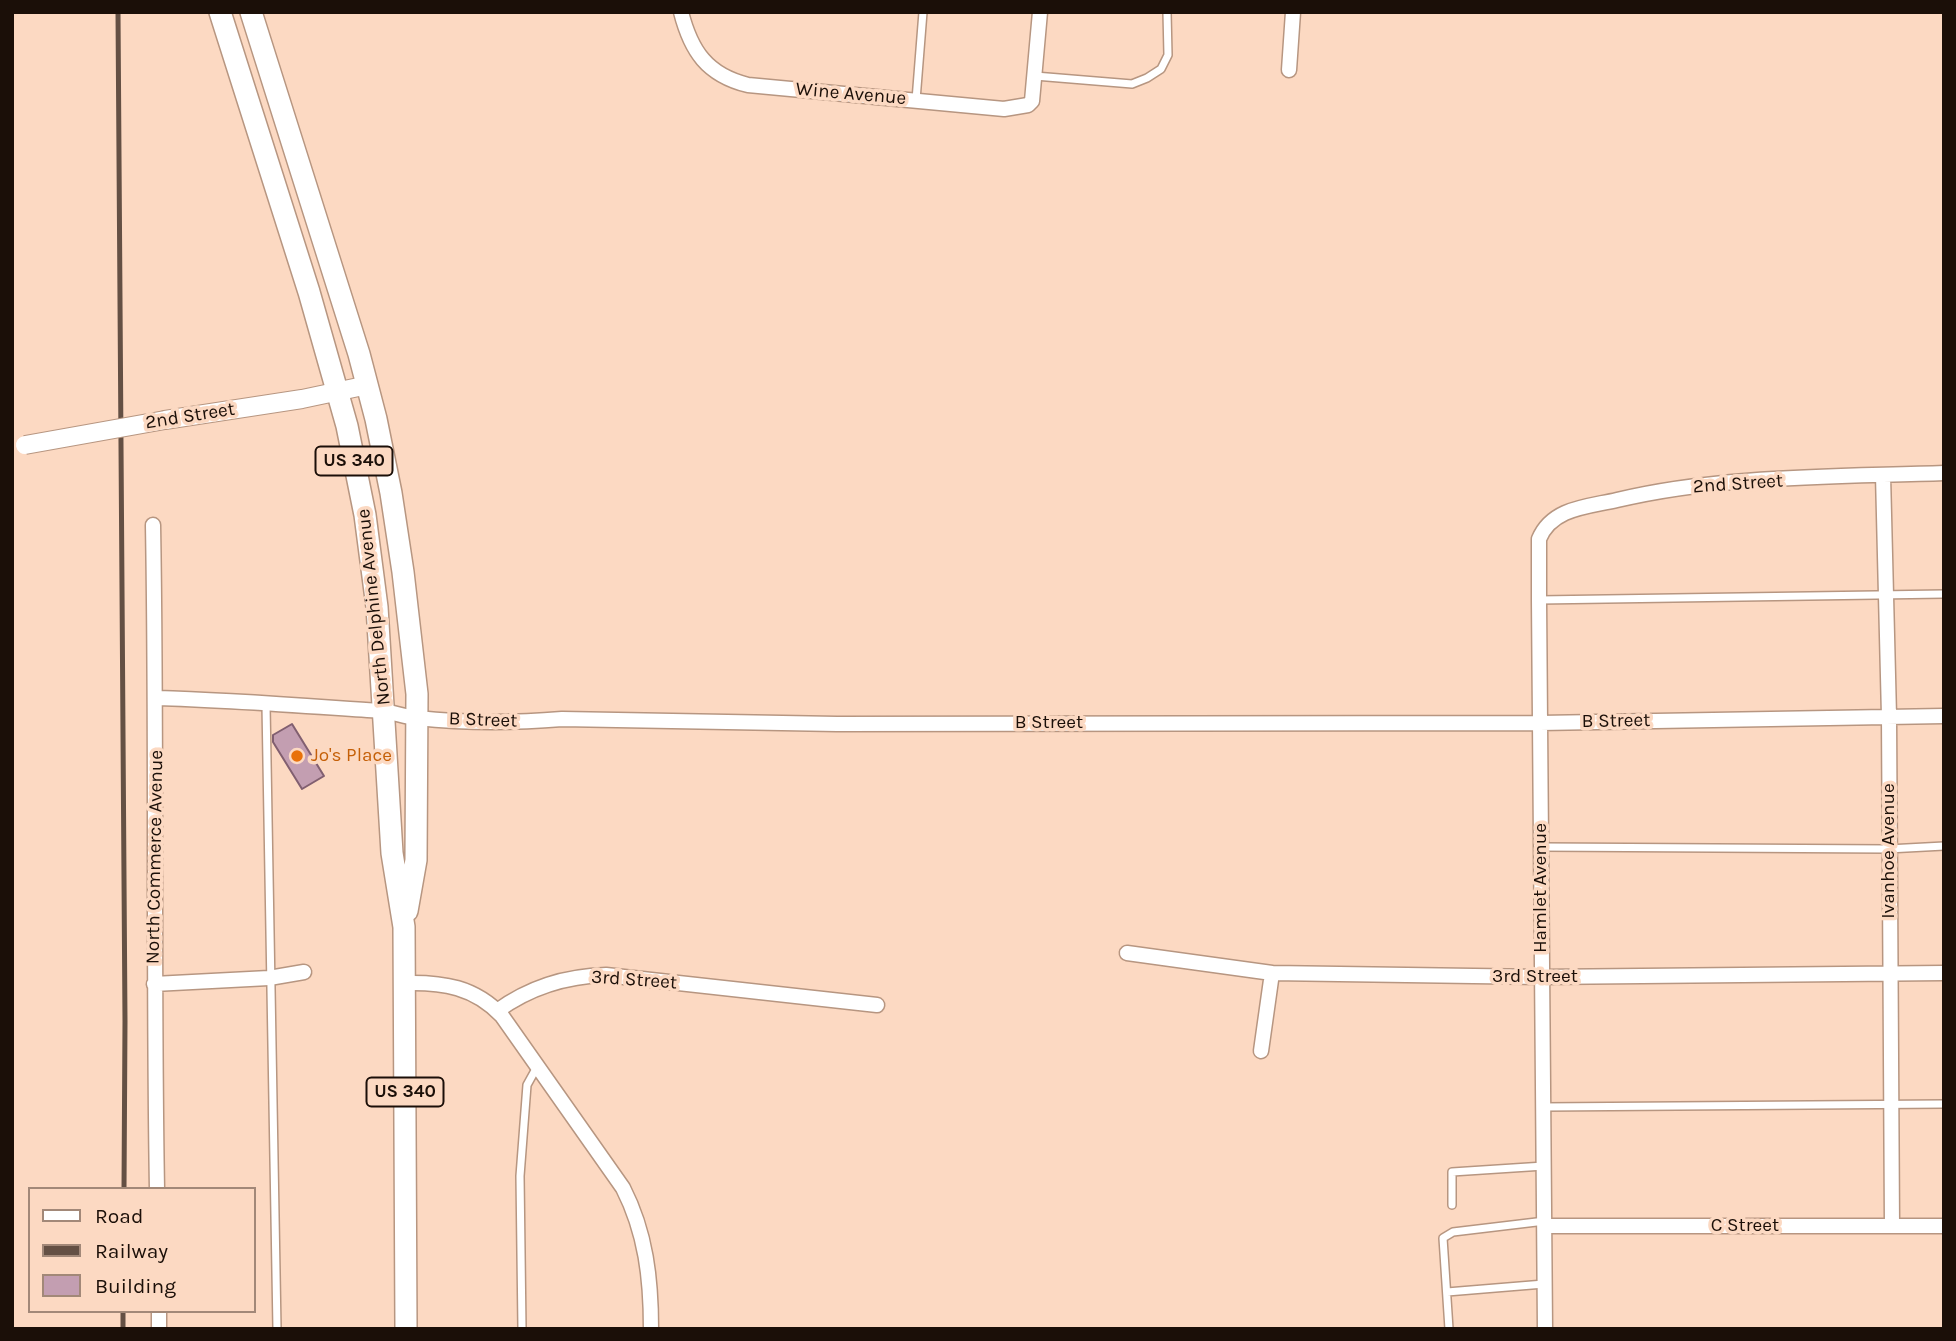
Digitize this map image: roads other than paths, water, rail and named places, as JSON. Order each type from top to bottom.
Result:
[{"type":"main road","name":"North Delphine Avenue","points":[[220,12],[309,292],[347,426],[365,515],[377,607],[391,853],[404,927],[406,1329]]},
{"type":"main road","name":"North Delphine Avenue","points":[[251,12],[274,92],[342,296],[368,385],[388,480],[403,572],[417,694],[416,860],[404,927]]},
{"type":"street","name":"Wine Avenue","points":[[681,12],[692,45],[703,61],[717,73],[748,85],[1004,109],[1028,105],[1034,94],[1035,76]]},
{"type":"street","points":[[1035,76],[1040,12]]},
{"type":"street","points":[[1289,70],[1293,12]]},
{"type":"street","name":"2nd Street","points":[[19,446],[368,385]]},
{"type":"street","name":"2nd Street","points":[[1542,531],[1573,510],[1655,491],[1759,481],[1944,473]]},
{"type":"street","name":"Ivanhoe Avenue","points":[[1883,475],[1889,716],[1892,1226]]},
{"type":"street","name":"North Commerce Avenue","points":[[153,525],[157,1187]]},
{"type":"street","name":"Hamlet Avenue","points":[[1542,531],[1539,538],[1539,600],[1545,1329]]},
{"type":"street","name":"B Street","points":[[156,698],[217,699],[266,705],[385,711],[416,718],[531,722],[562,719],[836,724],[1540,723],[1944,716]]},
{"type":"street","name":"3rd Street","points":[[1127,953],[1272,973],[1541,977],[1944,973]]},
{"type":"street","points":[[154,984],[269,978],[304,972]]},
{"type":"street","points":[[1261,1051],[1272,973]]},
{"type":"street","name":"3rd Street","points":[[497,1011],[529,991],[584,975],[606,975],[877,1005]]},
{"type":"street","points":[[405,983],[441,984],[469,991],[497,1011],[537,1066],[623,1188],[636,1213],[649,1273],[651,1329]]},
{"type":"street","name":"C Street","points":[[1545,1223],[1944,1226]]},
{"type":"lane","points":[[916,100],[923,12]]},
{"type":"lane","points":[[1035,76],[1132,84],[1147,78],[1161,69],[1168,55],[1167,12]]},
{"type":"lane","points":[[1539,600],[1944,594]]},
{"type":"lane","points":[[266,705],[276,1329]]},
{"type":"lane","points":[[1541,847],[1888,849],[1944,846]]},
{"type":"lane","points":[[522,1329],[520,1176],[527,1085],[537,1066]]},
{"type":"lane","points":[[1543,1107],[1944,1104]]},
{"type":"lane","points":[[1452,1205],[1452,1172],[1544,1166]]},
{"type":"lane","points":[[1449,1329],[1443,1238],[1453,1232],[1545,1223]]},
{"type":"lane","points":[[1447,1292],[1545,1284]]},
{"type":"railway","points":[[118,12],[124,1187]]},
{"type":"railway","points":[[123,1313],[123,1329]]},
{"type":"place","name":"Jo's Place","points":[[297,756]]}]
